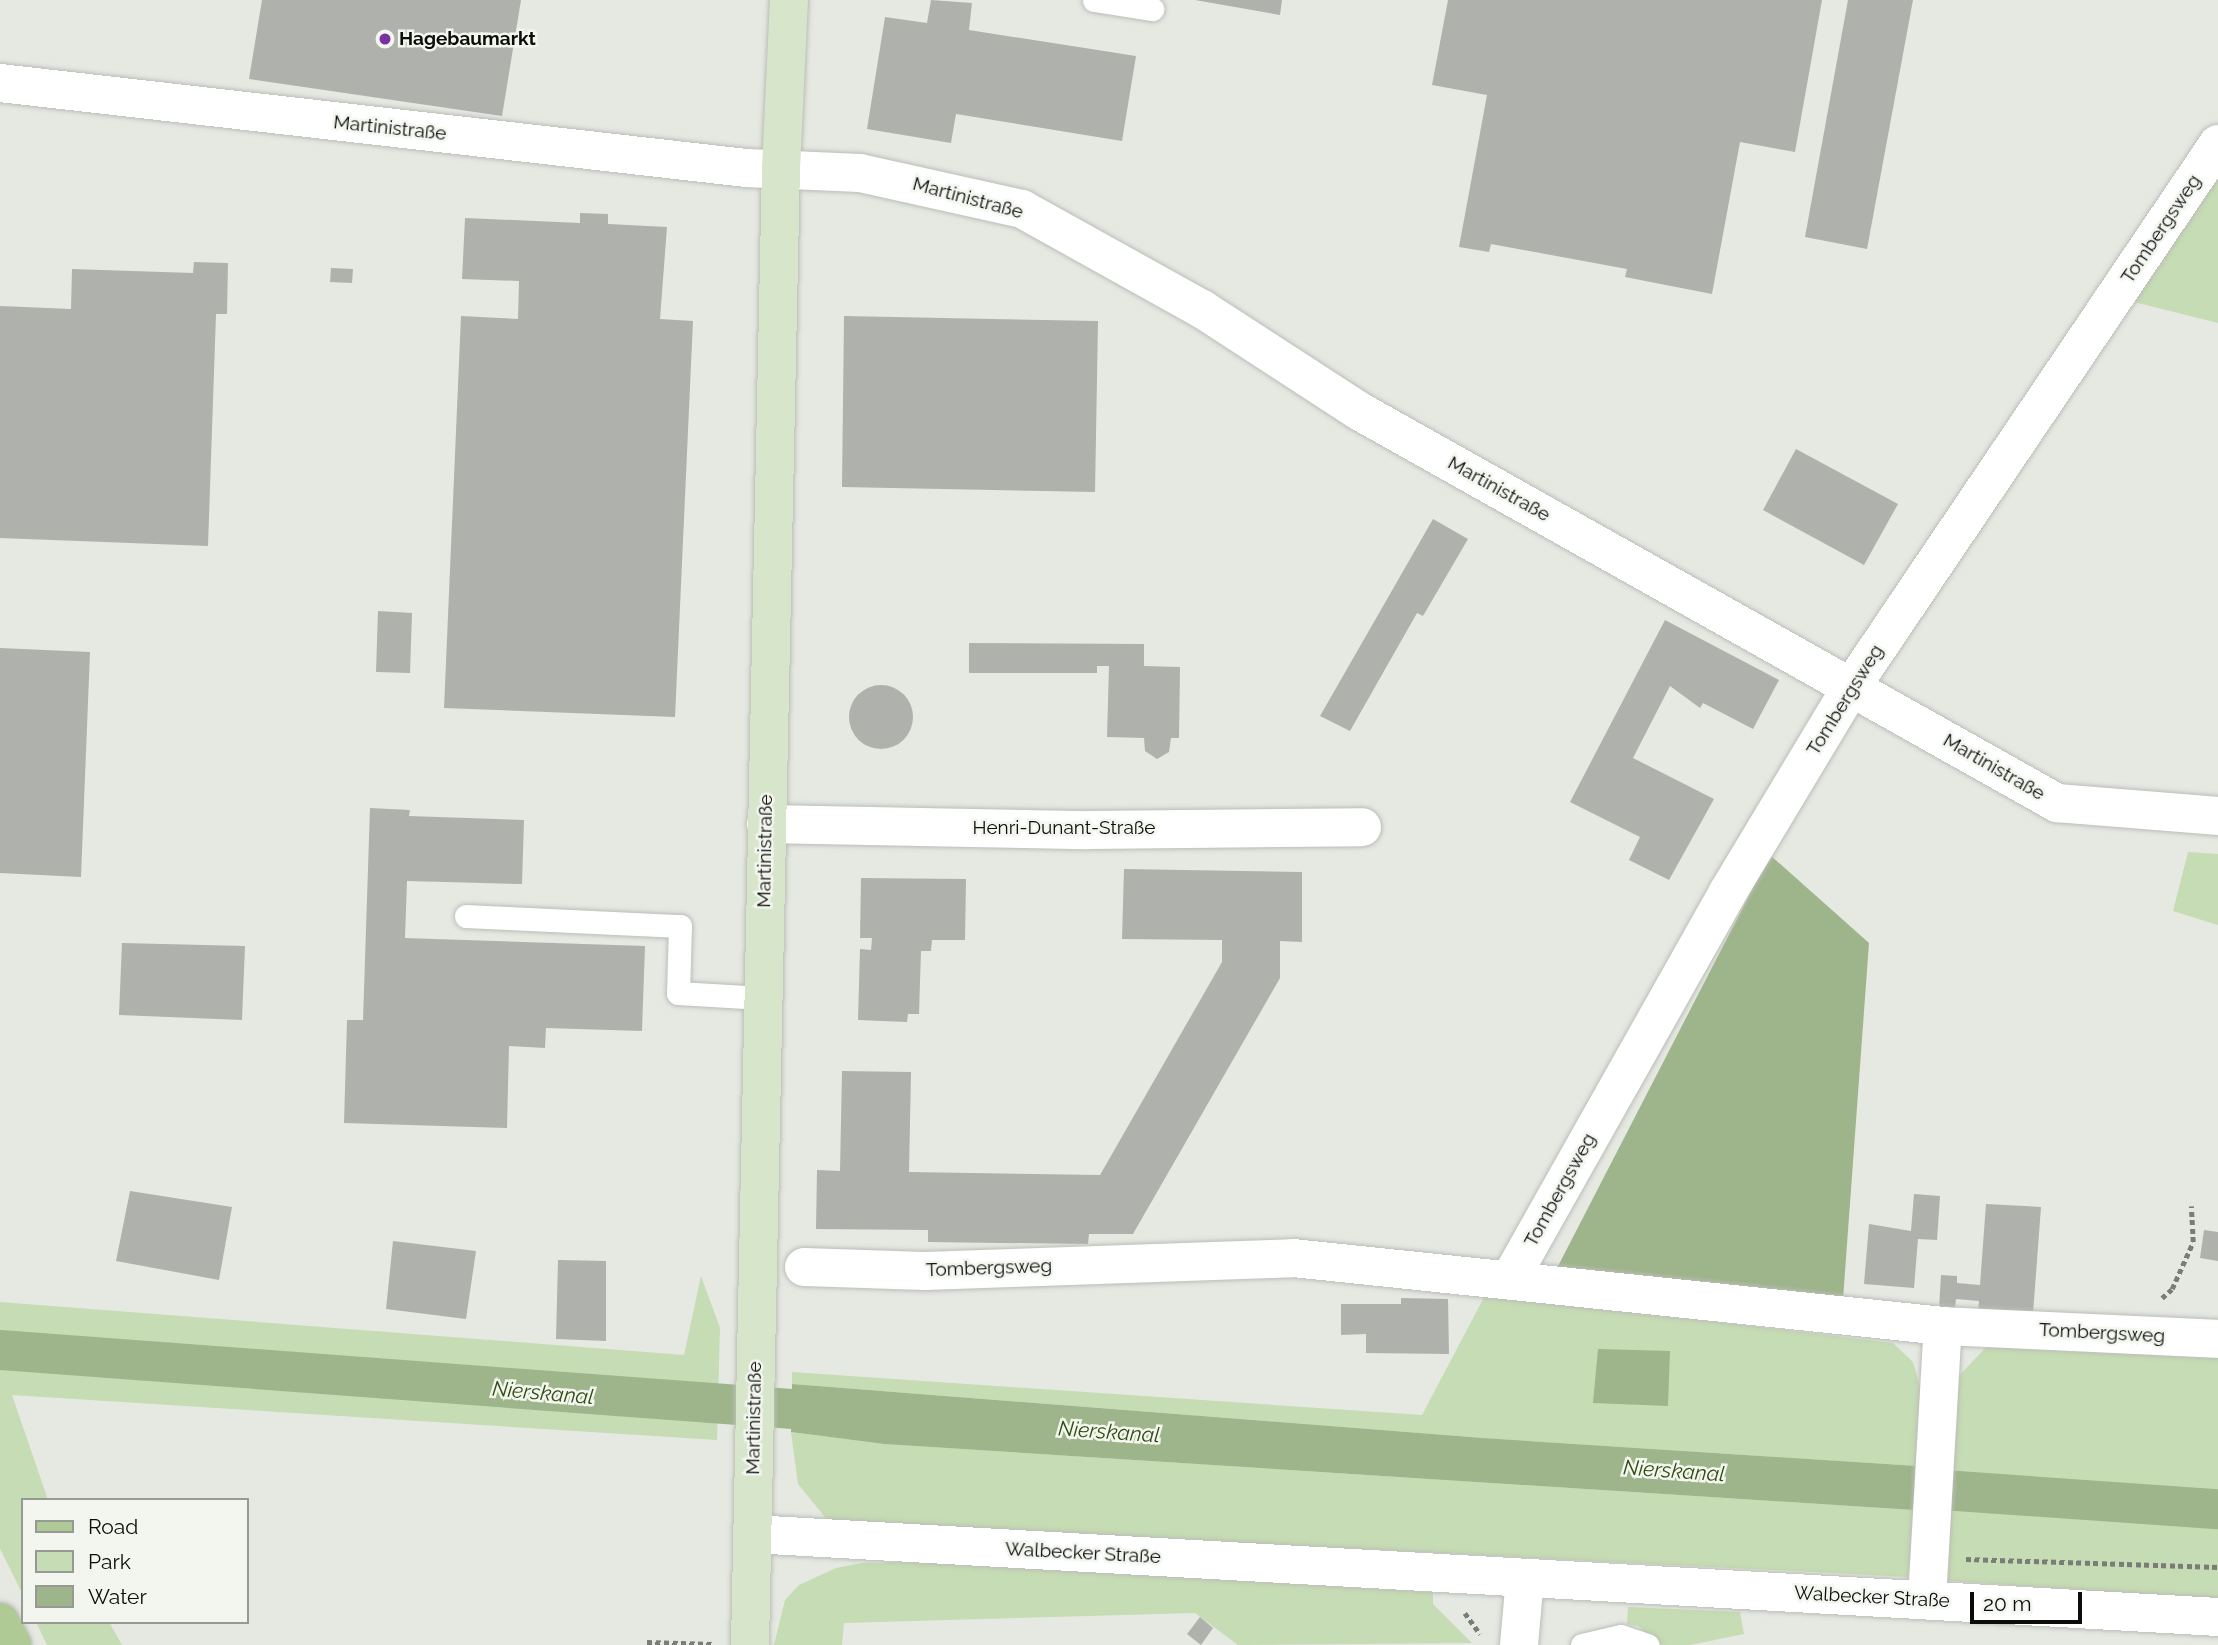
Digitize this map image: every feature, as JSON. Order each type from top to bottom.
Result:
[{"type":"main road","name":"Martinistraße","points":[[752,1534],[781,169],[789,0]]},
{"type":"main road","points":[[750,1645],[752,1534]]},
{"type":"main road","points":[[0,1622],[12,1645]]},
{"type":"street","name":"Martinistraße","points":[[0,83],[781,169],[860,173],[1022,209],[1202,309],[1359,411],[2057,803],[2217,815]]},
{"type":"street","name":"Tombergsweg","points":[[1510,1279],[1728,892],[1852,686],[2218,144]]},
{"type":"street","name":"Henri-Dunant-Straße","points":[[766,824],[1088,830],[1362,827]]},
{"type":"street","name":"Tombergsweg","points":[[804,1267],[925,1271],[1293,1258],[1943,1326],[2218,1339]]},
{"type":"street","points":[[1927,1600],[1943,1326]]},
{"type":"street","name":"Walbecker Straße","points":[[752,1534],[2218,1617]]},
{"type":"street","points":[[1518,1645],[1525,1578]]},
{"type":"lane","points":[[1094,0],[1152,9]]},
{"type":"lane","points":[[466,916],[680,926],[678,993],[762,998]]},
{"type":"lane","points":[[1582,1645],[1622,1636],[1647,1645]]},
{"type":"path","points":[[2123,1334],[2172,1289],[2193,1242],[2191,1206]]},
{"type":"path","points":[[1930,1544],[2003,1558],[2218,1567]]},
{"type":"path","points":[[647,1642],[724,1645]]},
{"type":"green space","points":[[2218,175],[2218,323],[2130,301]]},
{"type":"green space","points":[[2188,852],[2218,854],[2218,925],[2173,911]]},
{"type":"green space","points":[[701,1276],[720,1328],[717,1440],[12,1395],[47,1498],[21,1498],[21,1591],[0,1549],[0,1302],[684,1355]]},
{"type":"green space","points":[[1490,1286],[1535,1300],[1893,1343],[1913,1362],[1921,1390],[1917,1466],[1483,1438],[792,1384],[792,1372],[1422,1415]]},
{"type":"green space","points":[[1993,1340],[2218,1350],[2218,1600],[1939,1580],[1952,1383]]},
{"type":"green space","points":[[791,1432],[884,1444],[1914,1510],[1912,1545],[1908,1577],[829,1522],[798,1484]]},
{"type":"green space","points":[[919,1562],[1433,1592],[1433,1604],[1472,1643],[1238,1645],[1195,1613],[844,1623],[842,1645],[774,1645],[785,1600],[799,1585],[836,1568],[862,1563]]},
{"type":"green space","points":[[1628,1607],[1740,1612],[1744,1634],[1690,1645],[1662,1645],[1638,1626],[1627,1624]]},
{"type":"green space","points":[[37,1624],[110,1624],[122,1645],[47,1645]]},
{"type":"water","points":[[1770,855],[1869,943],[1843,1299],[1555,1272]]},
{"type":"water","points":[[1598,1349],[1670,1351],[1668,1406],[1593,1403]]},
{"type":"water","points":[[792,1384],[1483,1438],[1917,1466],[1914,1510],[884,1444],[791,1432]]},
{"type":"building","name":"Hagebaumarkt","points":[[262,0],[521,0],[502,116],[249,79]]},
{"type":"building","points":[[931,0],[972,3],[969,30],[1136,56],[1122,141],[956,114],[951,143],[867,129],[885,17],[927,23]]},
{"type":"building","points":[[1195,0],[1282,0],[1280,15]]},
{"type":"building","points":[[1448,0],[1822,0],[1795,152],[1740,142],[1712,294],[1625,277],[1627,269],[1491,244],[1489,252],[1459,247],[1487,95],[1432,85]]},
{"type":"building","points":[[1848,0],[1913,0],[1867,249],[1805,237]]},
{"type":"building","points":[[580,213],[608,214],[608,224],[667,227],[660,319],[693,321],[675,717],[444,708],[461,316],[518,319],[519,281],[462,279],[465,218],[580,223]]},
{"type":"building","points":[[194,262],[228,263],[227,314],[216,314],[208,546],[0,538],[0,306],[71,309],[72,269],[193,273]]},
{"type":"building","points":[[331,268],[353,269],[352,283],[330,282]]},
{"type":"building","points":[[844,316],[1098,321],[1095,492],[842,487]]},
{"type":"building","points":[[1796,449],[1898,504],[1864,565],[1763,510]]},
{"type":"building","points":[[1433,519],[1468,539],[1423,616],[1417,613],[1350,731],[1320,716]]},
{"type":"building","points":[[378,611],[412,613],[410,673],[376,672]]},
{"type":"building","points":[[1665,620],[1779,680],[1753,729],[1703,703],[1700,708],[1670,686],[1633,758],[1714,799],[1669,880],[1629,860],[1640,837],[1570,802]]},
{"type":"building","points":[[969,643],[1144,644],[1144,666],[1180,667],[1179,738],[1171,738],[1169,752],[1157,759],[1145,751],[1144,738],[1107,737],[1109,666],[1097,666],[1097,673],[969,673]]},
{"type":"building","points":[[0,648],[90,652],[81,877],[0,873]]},
{"type":"building","points":[[875,685],[887,685],[904,694],[911,705],[911,729],[904,740],[887,749],[875,749],[863,744],[854,735],[849,723],[849,711],[854,699],[863,690]]},
{"type":"building","points":[[370,808],[410,810],[409,816],[524,820],[522,884],[407,881],[405,938],[645,946],[642,1031],[546,1028],[545,1048],[509,1046],[507,1128],[344,1123],[347,1020],[363,1020]]},
{"type":"building","points":[[1124,869],[1302,872],[1302,942],[1280,941],[1280,978],[1133,1234],[1089,1234],[1088,1244],[928,1242],[928,1230],[816,1229],[817,1170],[840,1171],[842,1071],[911,1072],[909,1172],[1100,1175],[1222,962],[1222,940],[1122,939]]},
{"type":"building","points":[[861,878],[966,879],[965,940],[932,940],[931,951],[921,951],[919,1014],[908,1014],[907,1022],[858,1020],[860,949],[871,950],[872,938],[860,938]]},
{"type":"building","points":[[122,943],[245,946],[242,1020],[119,1015]]},
{"type":"building","points":[[130,1191],[232,1207],[219,1280],[116,1261]]},
{"type":"building","points":[[1914,1194],[1940,1196],[1937,1240],[1918,1239],[1914,1288],[1864,1284],[1869,1224],[1911,1231]]},
{"type":"building","points":[[1986,1204],[2041,1207],[2033,1314],[1978,1310],[1979,1301],[1956,1299],[1955,1309],[1939,1308],[1941,1275],[1957,1276],[1957,1283],[1980,1285]]},
{"type":"building","points":[[2204,1230],[2218,1232],[2218,1261],[2200,1258]]},
{"type":"building","points":[[393,1241],[476,1251],[466,1319],[386,1309]]},
{"type":"building","points":[[558,1260],[606,1261],[606,1341],[556,1339]]},
{"type":"building","points":[[1401,1298],[1448,1299],[1449,1354],[1366,1353],[1366,1334],[1341,1335],[1341,1304],[1401,1304]]},
{"type":"building","points":[[1200,1617],[1213,1628],[1201,1645],[1187,1634]]},
{"type":"waterway","name":"Nierskanal","points":[[0,1350],[846,1413]]},
{"type":"waterway","name":"Nierskanal","points":[[1900,1487],[2218,1509]]},
{"type":"place","name":"Hagebaumarkt","points":[[385,39]]}]
